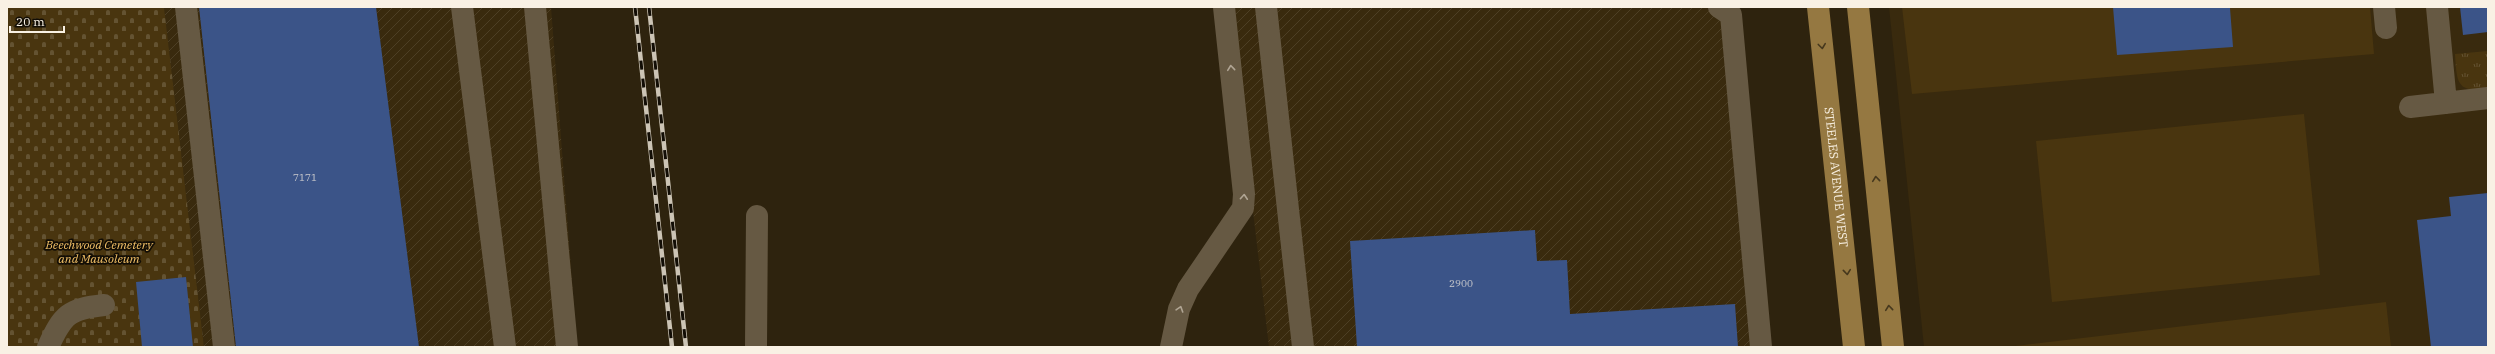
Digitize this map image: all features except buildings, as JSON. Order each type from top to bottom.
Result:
[{"type":"main road","name":"STEELES AVENUE WEST","points":[[1818,7],[1854,347]]},
{"type":"main road","points":[[1858,7],[1893,347]]},
{"type":"lane","points":[[186,7],[224,347]]},
{"type":"lane","points":[[462,7],[505,347]]},
{"type":"lane","points":[[535,7],[567,347]]},
{"type":"lane","points":[[1171,347],[1179,309],[1188,290],[1243,208],[1244,194],[1224,7]]},
{"type":"lane","points":[[1266,7],[1303,347]]},
{"type":"lane","points":[[1719,7],[1731,15],[1761,347]]},
{"type":"lane","points":[[2437,7],[2446,103]]},
{"type":"lane","points":[[2410,107],[2488,98]]},
{"type":"lane","points":[[756,347],[757,216]]},
{"type":"lane","points":[[48,347],[66,315],[84,308],[104,305]]},
{"type":"shaded area","points":[[164,7],[551,7],[577,347],[204,347]]},
{"type":"shaded area","points":[[1229,7],[1723,7],[1753,347],[1269,347]]},
{"type":"shaded area","points":[[1889,7],[2488,7],[2488,347],[1924,347]]},
{"type":"green space","name":"Beechwood Cemetery and Mausoleum","points":[[7,7],[164,7],[204,347],[7,347]]},
{"type":"green space","points":[[1902,7],[2370,7],[2374,54],[1912,94]]},
{"type":"green space","points":[[2488,51],[2488,89],[2470,89],[2460,84],[2456,72],[2455,54]]},
{"type":"green space","points":[[2304,114],[2320,275],[2052,302],[2036,141]]},
{"type":"green space","points":[[2386,302],[2391,347],[2007,347]]},
{"type":"railway","points":[[635,7],[672,347]]},
{"type":"railway","points":[[649,7],[686,347]]}]
